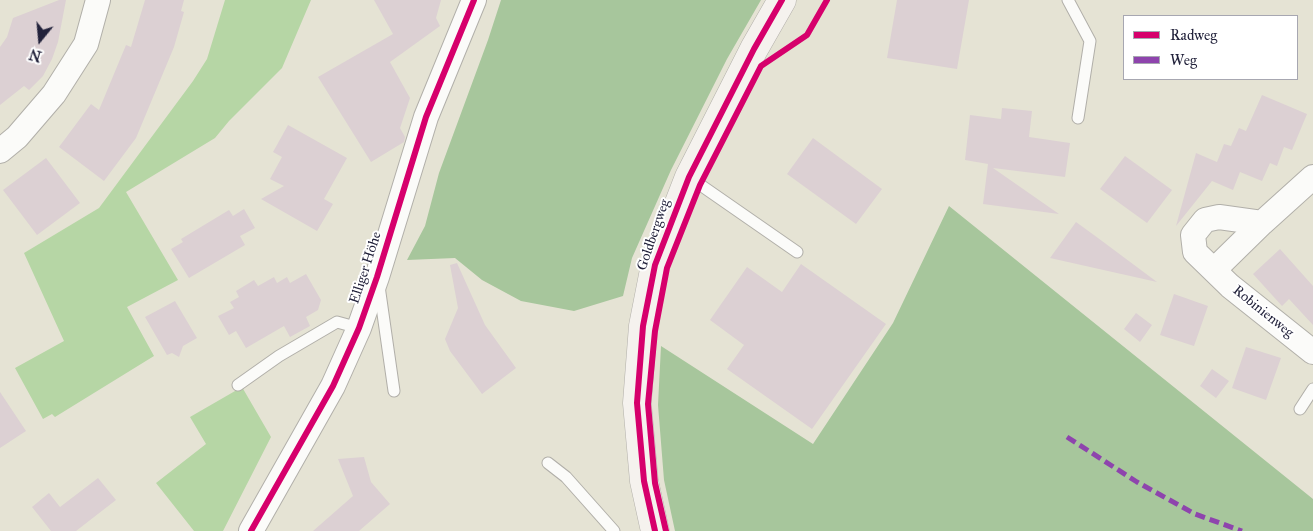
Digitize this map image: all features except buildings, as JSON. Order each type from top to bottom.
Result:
[{"type":"street","points":[[0,151],[17,137],[54,94],[86,44],[98,0]]},
{"type":"street","name":"Elliger Höhe","points":[[251,531],[333,386],[359,328],[377,277],[426,117],[474,0]]},
{"type":"street","name":"Goldbergweg","points":[[655,531],[644,481],[637,403],[643,326],[655,265],[688,178],[754,49],[782,0]]},
{"type":"street","points":[[1214,270],[1262,222],[1313,177]]},
{"type":"street","name":"Robinienweg","points":[[1262,222],[1219,217],[1205,220],[1193,235],[1195,252],[1246,299],[1313,352]]},
{"type":"lane","points":[[1068,0],[1090,41],[1078,118]]},
{"type":"lane","points":[[688,178],[797,252]]},
{"type":"lane","points":[[377,277],[394,391]]},
{"type":"lane","points":[[238,385],[279,356],[337,322],[359,328]]},
{"type":"lane","points":[[1300,409],[1313,389]]},
{"type":"lane","points":[[548,463],[566,477],[614,531]]},
{"type":"green space","points":[[225,0],[311,0],[282,68],[229,121],[215,138],[126,192],[178,280],[127,307],[154,356],[55,417],[52,414],[43,419],[15,368],[64,341],[24,253],[99,208],[193,81],[207,59]]},
{"type":"green space","points":[[501,0],[761,0],[727,59],[671,170],[632,258],[623,296],[574,311],[521,301],[482,280],[455,258],[407,260],[425,226],[439,173]]},
{"type":"green space","points":[[949,206],[1313,499],[1313,531],[675,531],[664,480],[658,405],[661,346],[813,444],[893,323]]},
{"type":"green space","points":[[242,387],[271,437],[223,531],[194,531],[156,483],[206,444],[190,417]]},
{"type":"marked path","points":[[1067,437],[1137,482],[1195,514],[1242,531]]},
{"type":"cycle path","points":[[251,531],[333,386],[359,328],[377,277],[426,117],[474,0]]},
{"type":"cycle path","points":[[655,531],[644,481],[637,403],[643,326],[655,265],[689,177],[754,49],[782,0]]},
{"type":"cycle path","points":[[666,531],[655,483],[648,404],[655,331],[667,268],[700,185],[761,66],[807,35],[827,0]]}]
